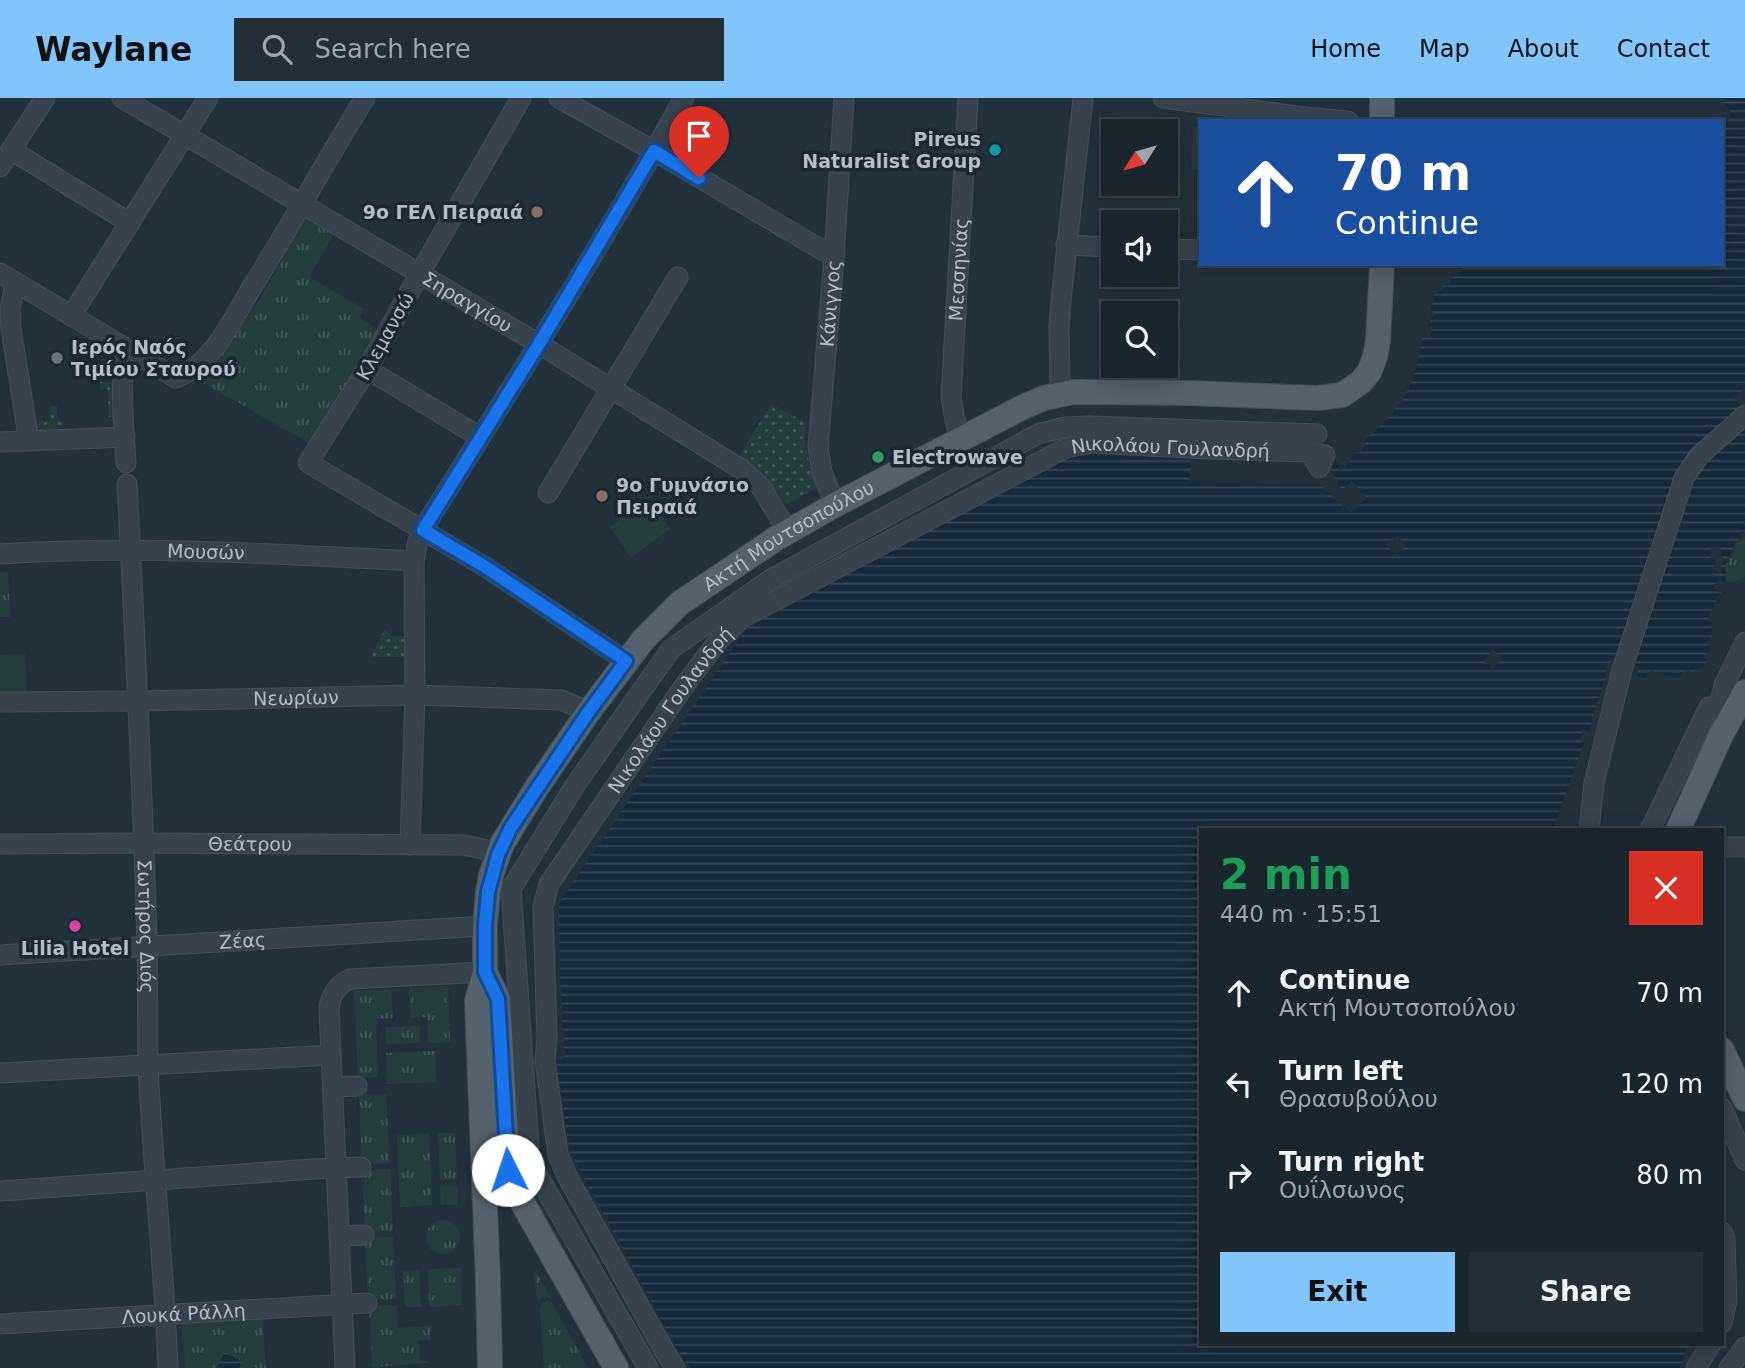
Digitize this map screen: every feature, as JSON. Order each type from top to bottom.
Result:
[{"type":"main road","points":[[1382,98],[1382,119]]},
{"type":"main road","name":"Ακτή Μουτσοπούλου","points":[[485,972],[488,892],[498,855],[510,829],[626,661],[680,603],[788,532],[835,505],[1044,398],[1060,394],[1113,392],[1331,397],[1342,394],[1361,382],[1375,357],[1382,266]]},
{"type":"main road","points":[[1679,828],[1721,735],[1745,692]]},
{"type":"main road","points":[[485,972],[477,1000],[490,1368]]},
{"type":"main road","points":[[485,972],[498,999],[507,1159],[512,1182],[616,1368]]},
{"type":"main road","points":[[1724,1054],[1745,1099]]},
{"type":"street","points":[[0,167],[45,98]]},
{"type":"street","name":"Σηραγγίου","points":[[122,98],[539,344],[741,469],[767,496],[788,532]]},
{"type":"street","points":[[71,316],[208,98]]},
{"type":"street","points":[[8,278],[176,378],[192,370],[214,347],[232,321],[365,98]]},
{"type":"street","name":"Κλεμανσώ","points":[[423,530],[308,463],[367,369],[521,98]]},
{"type":"street","points":[[559,98],[834,257]]},
{"type":"street","points":[[410,845],[415,695],[414,561],[418,541],[539,344],[684,98]]},
{"type":"street","name":"Κάνιγγος","points":[[835,505],[822,472],[818,447],[844,98]]},
{"type":"street","name":"Μεσσηνίας","points":[[961,441],[951,397],[968,98]]},
{"type":"street","points":[[1060,394],[1059,328],[1083,98]]},
{"type":"street","points":[[1163,98],[1326,119]]},
{"type":"street","points":[[11,150],[130,223]]},
{"type":"street","points":[[1066,245],[1101,246]]},
{"type":"street","points":[[1178,249],[1199,250]]},
{"type":"street","points":[[548,493],[678,277]]},
{"type":"street","points":[[8,278],[10,310],[6,329],[29,441]]},
{"type":"street","points":[[126,348],[122,387],[127,463]]},
{"type":"street","points":[[367,369],[480,437]]},
{"type":"street","points":[[1589,828],[1594,783],[1622,670],[1684,478],[1699,456],[1745,415]]},
{"type":"street","name":"Νικολάου Γουλανδρή","points":[[648,1368],[530,1162],[511,889],[576,784],[663,660],[671,649],[771,579],[1038,433],[1065,427],[1090,426],[1314,443],[1209,449],[1093,443],[1066,447],[742,618],[718,641],[684,686],[549,884],[543,907],[547,1039],[545,1061],[558,1155],[675,1368]]},
{"type":"street","points":[[0,442],[125,437]]},
{"type":"street","name":"Σωτήρος Διός","points":[[127,484],[144,843],[148,1064],[168,1368]]},
{"type":"street","points":[[423,530],[484,566],[626,661]]},
{"type":"street","name":"Μουσών","points":[[0,554],[130,551],[258,553],[414,561]]},
{"type":"street","points":[[1721,735],[1725,723],[1721,698],[1724,685],[1745,642]]},
{"type":"street","name":"Νεωρίων","points":[[0,702],[415,695],[561,701],[580,708],[587,714]]},
{"type":"street","points":[[1651,828],[1709,707]]},
{"type":"street","name":"Θεάτρου","points":[[0,844],[464,845],[498,855]]},
{"type":"street","points":[[1724,847],[1745,847]]},
{"type":"street","name":"Ζέας","points":[[0,956],[485,926]]},
{"type":"street","points":[[345,1368],[328,1008],[333,993],[350,979],[400,981],[485,972]]},
{"type":"street","points":[[0,1073],[331,1055]]},
{"type":"street","points":[[332,1087],[357,1086]]},
{"type":"street","points":[[1724,1113],[1745,1160]]},
{"type":"street","points":[[0,1191],[360,1167]]},
{"type":"street","points":[[339,1236],[364,1236]]},
{"type":"street","points":[[1724,1239],[1727,1301],[1724,1314]]},
{"type":"street","name":"Λουκά Ράλλη","points":[[0,1324],[367,1303]]},
{"type":"street","points":[[1696,1368],[1710,1346]]},
{"type":"street","points":[[1729,1368],[1745,1346]]},
{"type":"green space","points":[[1193,127],[1199,127],[1199,169],[1191,169]]},
{"type":"green space","points":[[307,216],[335,232],[309,277],[364,309],[359,318],[381,331],[314,446],[197,379],[244,324]]},
{"type":"green space","points":[[100,382],[114,382],[117,417],[109,417],[108,389],[100,389]]},
{"type":"green space","points":[[771,404],[807,423],[806,448],[818,487],[786,504],[761,472],[738,458]]},
{"type":"green space","points":[[50,406],[57,406],[57,416],[65,428],[40,430],[38,421],[50,420]]},
{"type":"green space","points":[[649,499],[670,529],[631,557],[610,527]]},
{"type":"green space","points":[[1745,538],[1745,577],[1728,582],[1728,562],[1736,544]]},
{"type":"green space","points":[[0,572],[8,572],[10,617],[0,617]]},
{"type":"green space","points":[[385,629],[391,636],[406,636],[406,657],[370,657]]},
{"type":"green space","points":[[25,654],[27,694],[0,695],[0,655]]},
{"type":"green space","points":[[448,986],[450,1042],[428,1043],[427,1017],[410,1018],[409,988]]},
{"type":"green space","points":[[391,989],[393,1018],[376,1019],[378,1077],[358,1078],[354,991]]},
{"type":"green space","points":[[419,1026],[420,1043],[386,1044],[385,1027]]},
{"type":"green space","points":[[435,1051],[436,1082],[387,1084],[386,1053]]},
{"type":"green space","points":[[386,1094],[390,1163],[362,1164],[359,1095]]},
{"type":"green space","points":[[429,1133],[432,1205],[400,1207],[397,1135]]},
{"type":"green space","points":[[438,1133],[455,1133],[457,1180],[440,1180]]},
{"type":"green space","points":[[390,1169],[393,1231],[365,1233],[362,1170]]},
{"type":"green space","points":[[440,1186],[457,1186],[458,1205],[441,1205]]},
{"type":"green space","points":[[443,1220],[455,1225],[460,1237],[455,1249],[443,1254],[431,1249],[426,1237],[431,1225]]},
{"type":"green space","points":[[393,1237],[396,1299],[368,1300],[365,1238]]},
{"type":"green space","points":[[461,1268],[462,1305],[429,1307],[428,1269]]},
{"type":"green space","points":[[403,1270],[419,1270],[421,1307],[405,1307]]},
{"type":"green space","points":[[536,1271],[550,1297],[544,1296],[537,1301],[534,1272]]},
{"type":"green space","points":[[547,1301],[552,1303],[588,1368],[544,1368],[540,1308]]},
{"type":"green space","points":[[396,1305],[398,1328],[431,1326],[431,1339],[419,1341],[420,1361],[429,1363],[372,1367],[369,1306]]},
{"type":"green space","points":[[262,1315],[266,1368],[185,1368],[182,1317]]},
{"type":"water","points":[[1727,98],[1745,98],[1745,388],[1734,398],[1745,412],[1745,531],[1740,530],[1740,539],[1734,543],[1726,560],[1725,582],[1722,583],[1720,579],[1716,581],[1714,588],[1721,593],[1707,618],[1712,624],[1713,634],[1706,643],[1711,649],[1704,656],[1704,667],[1694,673],[1685,669],[1678,679],[1650,670],[1646,679],[1637,676],[1639,666],[1611,657],[1589,731],[1583,730],[1580,741],[1584,743],[1553,828],[1199,828],[1199,1346],[1687,1346],[1680,1368],[690,1368],[570,1152],[556,1060],[565,1058],[559,909],[560,901],[744,632],[1074,454],[1191,459],[1189,481],[1322,485],[1334,500],[1350,513],[1367,498],[1352,481],[1342,490],[1329,468],[1337,462],[1339,470],[1342,470],[1353,454],[1359,453],[1366,444],[1364,441],[1402,401],[1414,373],[1423,336],[1430,337],[1432,327],[1427,325],[1435,315],[1431,310],[1431,304],[1435,302],[1433,296],[1443,289],[1443,285],[1450,284],[1451,278],[1459,275],[1464,266],[1724,266],[1724,127],[1731,112],[1722,101]],"holes":[[[1398,536],[1406,547],[1394,555],[1386,544]],[[1717,546],[1722,550],[1721,555],[1724,558],[1719,574],[1712,569],[1716,560],[1709,554],[1712,547]],[[1493,650],[1502,659],[1493,669],[1483,660]]]},
{"type":"water","points":[[225,1352],[242,1362],[239,1368],[216,1368]]},
{"type":"place","name":"Pireus Naturalist Group","points":[[995,150]]},
{"type":"place","name":"9ο ΓΕΛ Πειραιά","points":[[537,212]]},
{"type":"place","name":"Ιερός Ναός Τιμίου Σταυρού","points":[[57,358]]},
{"type":"place","name":"Electrowave","points":[[878,457]]},
{"type":"place","name":"9ο Γυμνάσιο Πειραιά","points":[[602,496]]},
{"type":"place","name":"Lilia Hotel","points":[[75,926]]},
{"type":"route","points":[[508,1170],[498,999],[485,972],[485,926],[491,875],[510,829],[626,661],[484,566],[423,530],[539,344],[654,151],[699,178]]}]
